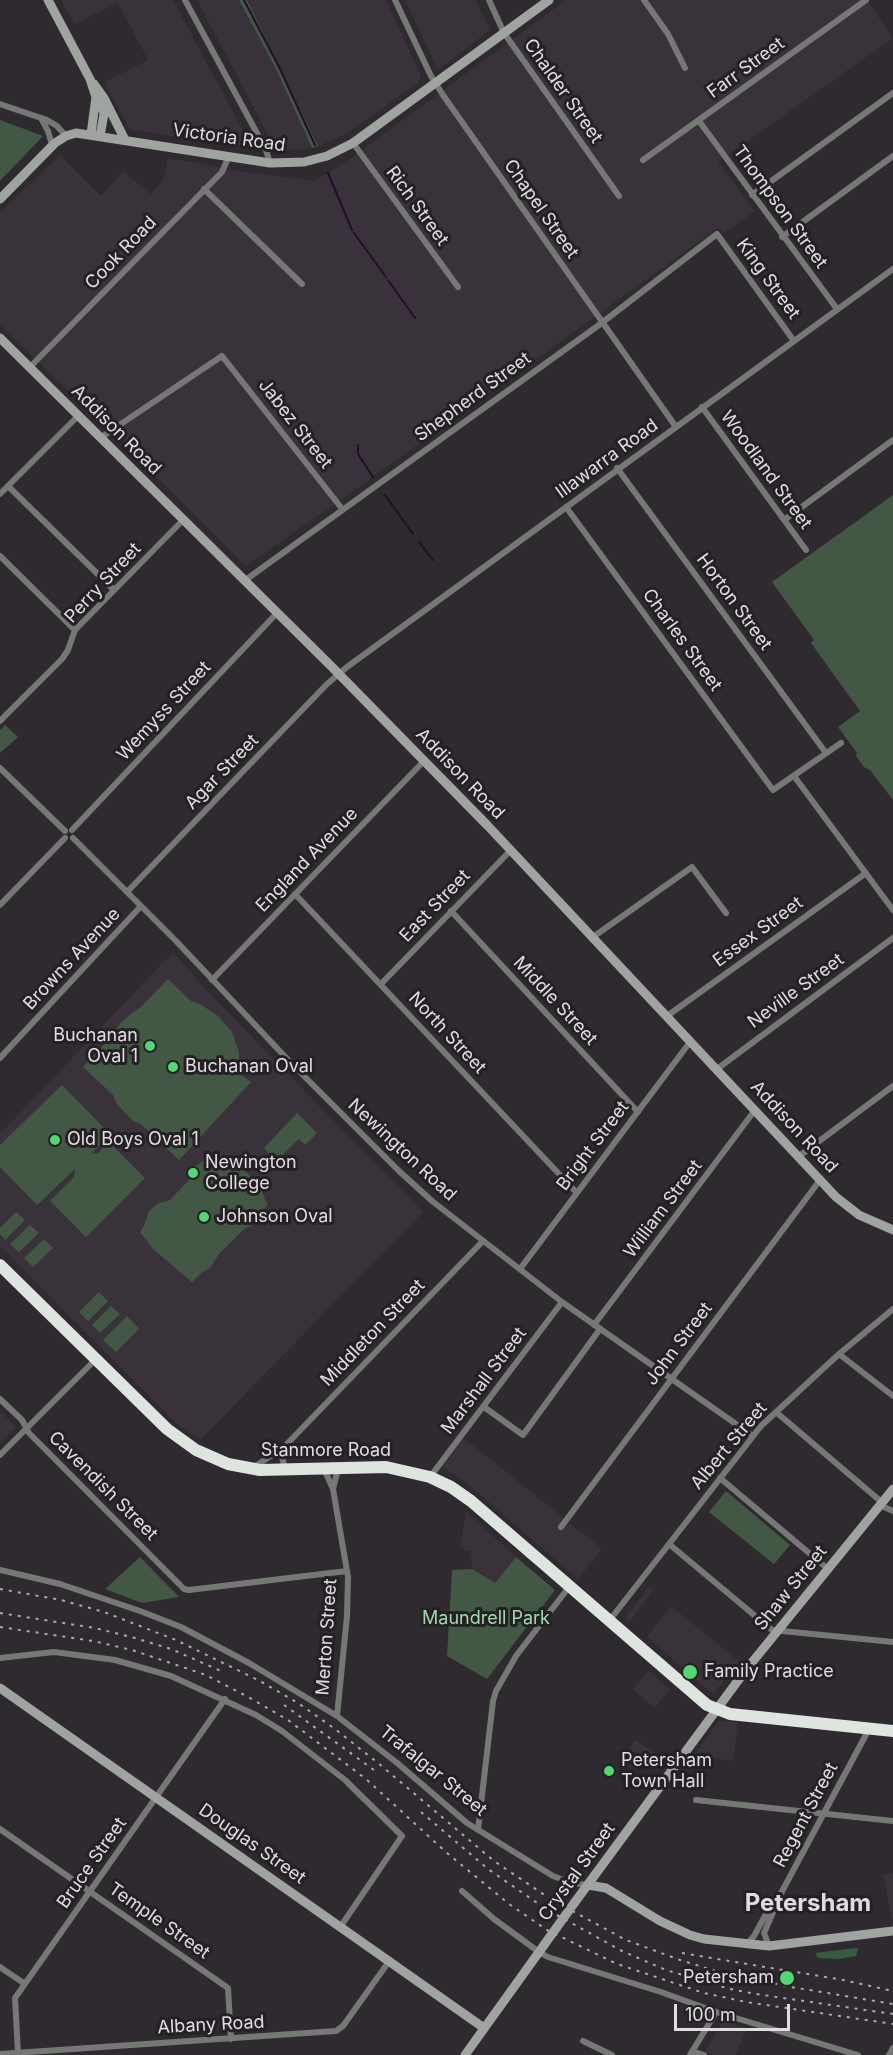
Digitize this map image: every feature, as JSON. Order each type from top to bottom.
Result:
[{"type":"highway","name":"Stanmore Road","points":[[0,1265],[166,1429],[186,1445],[215,1460],[250,1469],[386,1467],[408,1470],[430,1477],[462,1494],[704,1703],[717,1710]]},
{"type":"highway","points":[[717,1710],[730,1714],[893,1731]]},
{"type":"main road","points":[[48,0],[90,79],[108,104],[124,140]]},
{"type":"main road","name":"Victoria Road","points":[[66,136],[96,135],[270,163],[287,164],[315,160],[353,143],[549,0]]},
{"type":"main road","points":[[90,79],[96,98],[96,135]]},
{"type":"main road","points":[[96,135],[104,114],[99,91]]},
{"type":"main road","points":[[0,199],[52,145],[66,136]]},
{"type":"main road","name":"Addison Road","points":[[0,339],[339,674],[511,850],[820,1180],[851,1209],[893,1230]]},
{"type":"main road","name":"Shaw Street","points":[[717,1710],[777,1631],[893,1489]]},
{"type":"main road","name":"Douglas Street","points":[[0,1688],[484,2028]]},
{"type":"main road","name":"Crystal Street","points":[[466,2054],[717,1710]]},
{"type":"main road","name":"Trafalgar Street","points":[[588,1885],[606,1888],[650,1916],[690,1935],[704,1939],[769,1946],[893,1931]]},
{"type":"street","points":[[185,0],[266,150],[270,163]]},
{"type":"street","name":"Chapel Street","points":[[395,0],[435,83],[676,427]]},
{"type":"street","name":"Chalder Street","points":[[489,0],[504,33],[619,196]]},
{"type":"street","points":[[644,0],[668,34],[685,68]]},
{"type":"street","name":"Farr Street","points":[[643,160],[866,0]]},
{"type":"street","points":[[752,195],[893,93]]},
{"type":"street","points":[[0,104],[41,118],[57,126],[66,136]]},
{"type":"street","points":[[41,118],[45,123],[52,145]]},
{"type":"street","name":"Thompson Street","points":[[699,121],[837,309]]},
{"type":"street","name":"Rich Street","points":[[353,143],[458,287]]},
{"type":"street","name":"Cook Road","points":[[29,368],[222,172],[229,156]]},
{"type":"street","points":[[782,237],[893,156]]},
{"type":"street","points":[[204,189],[302,284]]},
{"type":"street","name":"Shepherd Street","points":[[244,581],[602,322],[717,234]]},
{"type":"street","name":"King Street","points":[[717,234],[794,341]]},
{"type":"street","name":"Illawarra Road","points":[[339,674],[617,468],[893,269]]},
{"type":"street","name":"Jabez Street","points":[[100,438],[222,356],[344,510]]},
{"type":"street","name":"Woodland Street","points":[[702,407],[806,550]]},
{"type":"street","points":[[0,494],[78,416]]},
{"type":"street","points":[[784,520],[893,441]]},
{"type":"street","name":"Horton Street","points":[[617,468],[826,753]]},
{"type":"street","points":[[8,486],[114,590]]},
{"type":"street","name":"Charles Street","points":[[566,507],[773,790],[794,776]]},
{"type":"street","name":"Perry Street","points":[[0,721],[62,659],[75,630],[183,520]]},
{"type":"street","points":[[0,556],[75,630]]},
{"type":"street","name":"Wemyss Street","points":[[0,905],[277,613]]},
{"type":"street","name":"Agar Street","points":[[127,892],[339,674]]},
{"type":"street","points":[[841,743],[794,776],[893,910]]},
{"type":"street","name":"England Avenue","points":[[212,980],[424,761]]},
{"type":"street","name":"Newington Road","points":[[0,768],[141,906],[291,1064],[435,1204],[562,1302],[753,1436]]},
{"type":"street","name":"East Street","points":[[381,984],[511,850]]},
{"type":"street","points":[[593,937],[692,867],[726,913]]},
{"type":"street","name":"Essex Street","points":[[668,1016],[866,873]]},
{"type":"street","name":"North Street","points":[[295,894],[577,1193]]},
{"type":"street","name":"Browns Avenue","points":[[0,1058],[141,906]]},
{"type":"street","name":"Middle Street","points":[[451,911],[638,1112]]},
{"type":"street","name":"Neville Street","points":[[717,1069],[893,938]]},
{"type":"street","name":"Bright Street","points":[[520,1269],[690,1042]]},
{"type":"street","points":[[798,1157],[893,1086]]},
{"type":"street","name":"William Street","points":[[484,1407],[523,1435],[597,1327],[755,1110]]},
{"type":"street","name":"John Street","points":[[561,1527],[820,1180]]},
{"type":"street","name":"Middleton Street","points":[[250,1469],[284,1447],[483,1241]]},
{"type":"street","name":"Marshall Street","points":[[430,1477],[562,1302]]},
{"type":"street","name":"Albert Street","points":[[609,1622],[753,1436],[839,1354],[893,1309]]},
{"type":"street","points":[[839,1354],[893,1396]]},
{"type":"street","points":[[0,1455],[95,1359]]},
{"type":"street","name":"Cavendish Street","points":[[0,1399],[22,1420],[29,1433],[181,1587],[189,1590],[347,1571]]},
{"type":"street","points":[[776,1412],[881,1504],[893,1511]]},
{"type":"street","points":[[284,1447],[282,1460],[285,1470]]},
{"type":"street","name":"Merton Street","points":[[324,1469],[333,1489],[347,1571],[347,1616],[337,1716]]},
{"type":"street","name":"Merton Street","points":[[333,1489],[338,1469]]},
{"type":"street","points":[[720,1478],[828,1569]]},
{"type":"street","points":[[669,1544],[772,1630],[893,1642]]},
{"type":"street","name":"Trafalgar Street","points":[[0,1570],[86,1592],[181,1627],[269,1674],[337,1716],[396,1762],[459,1817],[478,1830],[558,1878],[588,1885]]},
{"type":"street","points":[[478,1830],[496,1691],[516,1656],[569,1587]]},
{"type":"street","points":[[0,1658],[54,1652],[116,1660],[171,1676],[225,1699],[282,1731],[345,1780],[402,1836],[340,1926]]},
{"type":"street","name":"Bruce Street","points":[[18,2053],[15,1998],[225,1699]]},
{"type":"street","name":"Regent Street","points":[[747,1944],[779,1897],[869,1728]]},
{"type":"street","points":[[696,1800],[893,1821]]},
{"type":"street","name":"Temple Street","points":[[0,1829],[228,1988],[231,2039]]},
{"type":"street","points":[[462,1891],[560,1961],[858,2055]]},
{"type":"street","points":[[769,1946],[764,1933],[779,1897]]},
{"type":"street","name":"Albany Road","points":[[0,2054],[84,2052],[336,2031],[343,2026],[390,1960]]},
{"type":"street","points":[[0,1967],[25,1984]]},
{"type":"street","points":[[704,2055],[691,2053],[716,2012]]},
{"type":"street","points":[[583,2041],[612,2055]]},
{"type":"street","points":[[889,2055],[893,2048]]},
{"type":"shaded area","points":[[61,0],[173,0],[252,147],[130,130],[104,82],[148,60],[118,3],[74,24]]},
{"type":"shaded area","points":[[197,0],[239,0],[277,71],[312,148],[294,150],[275,148]]},
{"type":"shaded area","points":[[247,0],[386,0],[421,76],[419,82],[355,128],[318,146]]},
{"type":"shaded area","points":[[405,0],[476,0],[490,30],[438,70]]},
{"type":"shaded area","points":[[566,0],[867,0],[893,38],[718,162],[755,211],[724,233],[718,228],[246,566],[0,325],[0,213],[60,155],[101,196],[123,171],[150,194],[163,181],[168,158],[315,181],[347,161]]},
{"type":"shaded area","name":"Newington College","points":[[173,952],[211,995],[423,1212],[200,1440],[176,1423],[0,1246],[0,1134]]},
{"type":"shaded area","points":[[0,1411],[16,1427],[0,1443]]},
{"type":"shaded area","points":[[458,1437],[474,1446],[602,1549],[578,1579],[464,1481],[438,1464]]},
{"type":"shaded area","points":[[466,1511],[516,1557],[495,1583],[472,1569],[471,1551],[464,1550],[461,1546]]},
{"type":"shaded area","points":[[649,1587],[653,1590],[629,1623],[625,1618]]},
{"type":"shaded area","points":[[671,1606],[740,1662],[713,1694],[647,1637]]},
{"type":"shaded area","points":[[649,1671],[670,1690],[654,1708],[633,1689]]},
{"type":"shaded area","points":[[718,1721],[738,1722],[733,1761],[694,1755]]},
{"type":"shaded area","points":[[636,1740],[664,1759],[656,1771],[629,1748]]},
{"type":"shaded area","points":[[893,1873],[893,1918],[884,1875]]},
{"type":"shaded area","points":[[723,2021],[747,2028],[736,2055],[714,2055],[705,2052]]},
{"type":"green space","points":[[239,0],[247,0],[318,146],[312,148],[277,71]]},
{"type":"green space","points":[[0,120],[43,136],[0,181]]},
{"type":"green space","points":[[893,495],[893,800],[870,770],[864,767],[838,727],[860,711],[811,643],[814,640],[772,582]]},
{"type":"green space","points":[[5,725],[18,737],[0,753],[0,730]]},
{"type":"green space","name":"Buchanan Oval","points":[[168,979],[191,1001],[218,1016],[232,1032],[239,1052],[240,1074],[251,1082],[179,1160],[141,1124],[133,1121],[117,1104],[113,1095],[83,1067],[110,1038],[122,1021],[142,1006]]},
{"type":"green space","name":"Old Boys Oval 1","points":[[62,1085],[110,1134],[91,1154],[98,1153],[109,1142],[145,1178],[86,1237],[50,1201],[74,1177],[75,1169],[37,1205],[0,1167],[0,1145]]},
{"type":"green space","points":[[297,1113],[317,1133],[305,1145],[299,1139],[276,1161],[264,1148]]},
{"type":"green space","name":"Johnson Oval","points":[[216,1153],[238,1164],[261,1187],[268,1203],[256,1223],[244,1229],[218,1255],[210,1268],[192,1282],[153,1249],[140,1232],[149,1211],[159,1203],[170,1200],[189,1180],[195,1166]]},
{"type":"green space","points":[[16,1212],[25,1220],[5,1240],[0,1234],[0,1228]]},
{"type":"green space","points":[[30,1225],[39,1233],[19,1252],[10,1244]]},
{"type":"green space","points":[[44,1239],[53,1248],[33,1267],[24,1258]]},
{"type":"green space","points":[[99,1292],[108,1301],[88,1321],[79,1312]]},
{"type":"green space","points":[[111,1306],[120,1314],[100,1333],[92,1325]]},
{"type":"green space","points":[[127,1316],[139,1329],[116,1352],[103,1340]]},
{"type":"green space","points":[[726,1491],[790,1545],[774,1564],[709,1512]]},
{"type":"green space","points":[[140,1557],[179,1597],[142,1603],[105,1589]]},
{"type":"green space","name":"Maundrell Park","points":[[516,1557],[555,1590],[487,1679],[447,1656],[452,1570],[472,1569],[495,1583]]},
{"type":"green space","points":[[858,1949],[856,1956],[839,1959],[818,1958],[815,1953]]},
{"type":"waterway","points":[[244,0],[280,69],[315,145]]},
{"type":"waterway","points":[[328,173],[352,230]]},
{"type":"waterway","points":[[354,233],[386,277]]},
{"type":"waterway","points":[[388,280],[415,318]]},
{"type":"waterway","points":[[358,445],[358,452]]},
{"type":"waterway","points":[[358,454],[373,477]]},
{"type":"waterway","points":[[385,495],[413,534]]},
{"type":"waterway","points":[[419,542],[433,560]]},
{"type":"railway","points":[[0,1589],[61,1600],[104,1612],[176,1640],[260,1681],[298,1703],[335,1729],[494,1861],[552,1900],[626,1940],[719,1972],[893,2004]]},
{"type":"railway","points":[[0,1613],[95,1628],[135,1638],[171,1649],[221,1671]]},
{"type":"railway","points":[[0,1627],[93,1641],[132,1650],[206,1675],[250,1698],[288,1720],[366,1779],[447,1853],[509,1904],[547,1930],[617,1964],[704,1993],[746,2002],[893,2024]]},
{"type":"railway","points":[[284,1705],[374,1770]]},
{"type":"railway","points":[[421,1812],[488,1869],[546,1909],[622,1951],[666,1970],[730,1989],[893,2014]]},
{"type":"railway","points":[[682,1953],[843,1980],[893,1991]]},
{"type":"place","name":"Buchanan Oval 1","points":[[150,1046]]},
{"type":"place","name":"Buchanan Oval","points":[[173,1067]]},
{"type":"place","name":"Old Boys Oval 1","points":[[55,1140]]},
{"type":"place","name":"Newington College","points":[[193,1173]]},
{"type":"place","name":"Johnson Oval","points":[[204,1217]]},
{"type":"place","name":"Family Practice","points":[[690,1672]]},
{"type":"place","name":"Petersham Town Hall","points":[[609,1771]]},
{"type":"place","name":"Petersham","points":[[787,1978]]},
{"type":"district","name":"Petersham","points":[[808,1904]]}]
